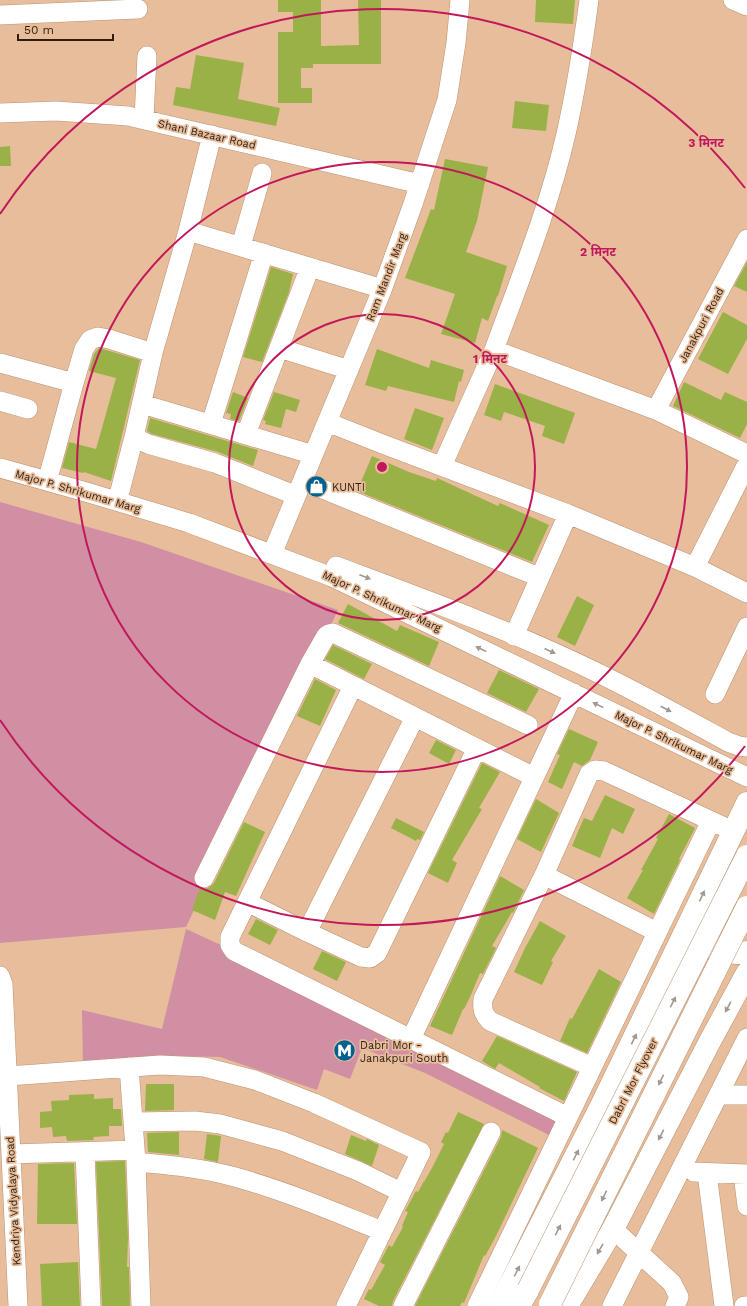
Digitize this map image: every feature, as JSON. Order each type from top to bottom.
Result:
[{"type":"main road","points":[[499,1306],[601,1106],[747,803]]},
{"type":"main road","name":"Dabri Mor Flyover","points":[[523,1298],[747,856]]},
{"type":"main road","points":[[556,1305],[747,907]]},
{"type":"main road","points":[[691,919],[695,929],[710,945],[719,950],[730,953],[747,952]]},
{"type":"main road","points":[[556,1305],[613,1229],[709,1043],[747,973]]},
{"type":"street","name":"Ram Mandir Marg","points":[[270,547],[303,481],[382,290],[415,183],[437,96],[447,40],[450,0]]},
{"type":"street","name":"Ram Mandir Marg","points":[[270,547],[274,528],[287,492],[340,367],[447,100],[456,43],[460,0]]},
{"type":"street","points":[[442,466],[494,350],[546,206],[566,135],[581,57],[589,0]]},
{"type":"street","points":[[732,0],[747,6]]},
{"type":"street","points":[[0,15],[138,9]]},
{"type":"street","points":[[144,119],[147,56]]},
{"type":"street","name":"Shani Bazaar Road","points":[[0,113],[56,111],[128,116],[415,183]]},
{"type":"street","points":[[120,491],[153,353],[188,231],[212,135]]},
{"type":"street","points":[[241,246],[262,173]]},
{"type":"street","points":[[188,231],[372,286]]},
{"type":"street","name":"Janakpuri Road","points":[[656,410],[747,240]]},
{"type":"street","points":[[211,424],[264,253]]},
{"type":"street","points":[[246,434],[310,267]]},
{"type":"street","points":[[50,471],[84,349],[90,340],[98,337],[109,339],[153,353]]},
{"type":"street","points":[[279,348],[340,367]]},
{"type":"street","points":[[494,350],[656,410],[747,454]]},
{"type":"street","points":[[0,363],[74,383]]},
{"type":"street","points":[[0,401],[28,409]]},
{"type":"street","points":[[142,404],[304,452]]},
{"type":"street","points":[[328,422],[568,514],[695,567],[747,593]]},
{"type":"street","points":[[134,437],[148,444],[215,463],[287,492]]},
{"type":"street","name":"Major P. Shrikumar Marg","points":[[0,458],[89,481],[235,527],[270,547],[747,777]]},
{"type":"street","points":[[695,567],[747,464]]},
{"type":"street","name":"Major P. Shrikumar Marg","points":[[0,468],[270,547],[449,609],[600,674],[728,742],[747,747]]},
{"type":"street","points":[[303,481],[539,577]]},
{"type":"street","points":[[514,636],[568,514]]},
{"type":"street","points":[[715,694],[747,627]]},
{"type":"street","points":[[204,878],[310,664],[326,636],[329,634],[333,633],[528,725]]},
{"type":"street","points":[[310,664],[534,777]]},
{"type":"street","points":[[353,686],[230,937],[230,945],[234,952],[568,1117]]},
{"type":"street","points":[[412,1039],[574,693]]},
{"type":"street","points":[[307,932],[415,717]]},
{"type":"street","points":[[247,902],[361,957],[370,958],[377,953],[477,748]]},
{"type":"street","points":[[592,1067],[490,1020],[485,1016],[482,1008],[483,999],[544,875],[589,774],[595,770],[604,771],[733,831]]},
{"type":"street","points":[[477,1306],[711,821]]},
{"type":"street","points":[[544,875],[657,932]]},
{"type":"street","name":"Kendriya Vidyalaya Road","points":[[0,976],[3,984],[11,1154],[8,1251],[18,1306]]},
{"type":"street","points":[[612,1306],[745,1044]]},
{"type":"street","points":[[8,1076],[160,1065],[204,1067],[255,1080],[314,1103],[421,1152],[346,1306]]},
{"type":"street","points":[[129,1067],[135,1156],[141,1306]]},
{"type":"street","points":[[719,1095],[747,1095]]},
{"type":"street","points":[[133,1122],[195,1121],[227,1126],[282,1141],[358,1171],[401,1192]]},
{"type":"street","points":[[403,1306],[491,1132]]},
{"type":"street","points":[[11,1154],[85,1152],[135,1156],[235,1177],[290,1194],[382,1231]]},
{"type":"street","points":[[85,1152],[91,1306]]},
{"type":"street","points":[[680,1172],[745,1174],[747,1206]]},
{"type":"street","points":[[707,1173],[724,1306]]},
{"type":"street","points":[[613,1229],[672,1284],[678,1303]]},
{"type":"shaded area","points":[[0,502],[141,542],[338,610],[186,927],[0,943]]},
{"type":"shaded area","points":[[186,929],[256,961],[561,1117],[551,1136],[425,1073],[362,1048],[350,1079],[324,1069],[317,1090],[220,1057],[168,1056],[83,1065],[82,1010],[162,1029]]},
{"type":"building","points":[[278,0],[321,0],[321,46],[359,45],[358,0],[381,0],[381,64],[313,64],[313,68],[301,68],[301,88],[312,88],[312,103],[278,103],[278,32],[293,32],[293,12],[278,12]]},
{"type":"building","points":[[536,0],[575,0],[573,24],[535,22]]},
{"type":"building","points":[[196,55],[244,63],[238,99],[280,108],[276,126],[173,105],[176,87],[190,89]]},
{"type":"building","points":[[515,101],[549,105],[546,131],[512,128]]},
{"type":"building","points":[[10,146],[11,166],[0,166],[0,147]]},
{"type":"building","points":[[445,159],[488,167],[477,221],[466,252],[507,266],[498,296],[488,321],[482,318],[475,343],[441,334],[455,294],[405,278],[431,209],[434,210]]},
{"type":"building","points":[[747,262],[747,292],[734,286]]},
{"type":"building","points":[[271,267],[293,274],[289,292],[262,362],[243,357]]},
{"type":"building","points":[[723,312],[747,325],[747,339],[728,374],[698,359]]},
{"type":"building","points":[[99,348],[140,360],[111,481],[84,472],[62,468],[69,442],[96,449],[116,378],[89,371],[94,354]]},
{"type":"building","points":[[377,349],[429,368],[431,360],[464,370],[461,382],[459,381],[454,402],[388,386],[386,391],[365,385]]},
{"type":"building","points":[[684,382],[721,400],[725,392],[747,402],[747,424],[740,438],[673,406]]},
{"type":"building","points":[[495,384],[575,413],[564,444],[542,436],[545,426],[504,412],[501,421],[484,415]]},
{"type":"building","points":[[233,392],[248,398],[239,421],[230,419],[231,414],[226,413]]},
{"type":"building","points":[[274,392],[300,400],[296,412],[286,409],[281,428],[265,424],[266,421],[263,420]]},
{"type":"building","points":[[415,408],[444,418],[432,450],[404,439]]},
{"type":"building","points":[[150,418],[258,450],[253,466],[218,452],[152,434],[147,431]]},
{"type":"building","points":[[372,456],[409,472],[436,481],[437,478],[498,506],[500,503],[549,525],[532,562],[357,491]]},
{"type":"building","points":[[577,596],[594,605],[575,646],[557,637]]},
{"type":"building","points":[[348,604],[397,631],[400,625],[439,642],[429,666],[338,623]]},
{"type":"building","points":[[333,645],[372,664],[364,679],[325,659]]},
{"type":"building","points":[[499,670],[539,689],[526,712],[487,693]]},
{"type":"building","points":[[315,679],[336,690],[320,726],[297,716]]},
{"type":"building","points":[[569,729],[598,742],[590,760],[582,766],[574,762],[562,789],[548,782],[560,755],[557,754]]},
{"type":"building","points":[[436,740],[456,750],[449,764],[429,753]]},
{"type":"building","points":[[482,763],[500,772],[479,808],[482,809],[452,860],[457,863],[448,883],[428,873]]},
{"type":"building","points":[[605,795],[635,809],[623,834],[612,828],[600,858],[572,846],[584,818],[592,821]]},
{"type":"building","points":[[536,799],[559,813],[541,852],[517,839]]},
{"type":"building","points":[[669,814],[695,828],[654,914],[627,898],[643,870],[641,870],[658,839],[656,838]]},
{"type":"building","points":[[396,818],[424,832],[420,840],[417,839],[416,841],[391,828]]},
{"type":"building","points":[[244,822],[265,832],[236,896],[225,892],[215,920],[192,910],[200,888],[205,889],[214,883]]},
{"type":"building","points":[[500,876],[524,890],[513,913],[512,912],[492,946],[496,948],[483,974],[480,973],[452,1035],[430,1026]]},
{"type":"building","points":[[256,919],[278,930],[270,945],[248,934]]},
{"type":"building","points":[[540,921],[566,936],[551,961],[553,962],[542,985],[514,972]]},
{"type":"building","points":[[322,951],[346,962],[337,981],[313,969]]},
{"type":"building","points":[[599,969],[621,982],[587,1053],[560,1041],[570,1018],[572,1019]]},
{"type":"building","points":[[497,1036],[577,1072],[564,1101],[539,1088],[540,1087],[499,1063],[495,1069],[482,1061]]},
{"type":"building","points":[[146,1084],[174,1084],[174,1110],[145,1111]]},
{"type":"building","points":[[94,1094],[94,1099],[113,1098],[113,1109],[121,1109],[122,1126],[109,1126],[109,1136],[93,1137],[94,1140],[67,1141],[66,1136],[53,1137],[52,1127],[40,1128],[40,1112],[52,1111],[51,1101],[69,1100],[69,1095]]},
{"type":"building","points":[[458,1112],[484,1124],[393,1301],[392,1306],[379,1306],[364,1299],[369,1289],[371,1290],[385,1265],[380,1262],[389,1245],[392,1247],[403,1227],[402,1226],[408,1212],[405,1211],[416,1191],[418,1192],[432,1168],[444,1144],[441,1142],[446,1132],[448,1133]]},
{"type":"building","points":[[502,1130],[538,1148],[496,1236],[485,1256],[484,1255],[464,1303],[462,1302],[460,1306],[415,1306],[501,1137]]},
{"type":"building","points":[[179,1132],[179,1155],[148,1152],[147,1133]]},
{"type":"building","points":[[207,1134],[221,1136],[218,1162],[204,1159]]},
{"type":"building","points":[[351,1135],[366,1141],[367,1139],[379,1145],[372,1166],[345,1154]]},
{"type":"building","points":[[125,1161],[128,1238],[127,1267],[129,1267],[130,1306],[102,1306],[96,1162]]},
{"type":"building","points":[[74,1163],[77,1224],[37,1224],[38,1164]]},
{"type":"building","points":[[78,1262],[80,1306],[42,1306],[40,1264]]},
{"type":"place","name":"KUNTI","points":[[316,487]]},
{"type":"place","name":"Dabri Mor - Janakpuri South","points":[[345,1051]]}]
